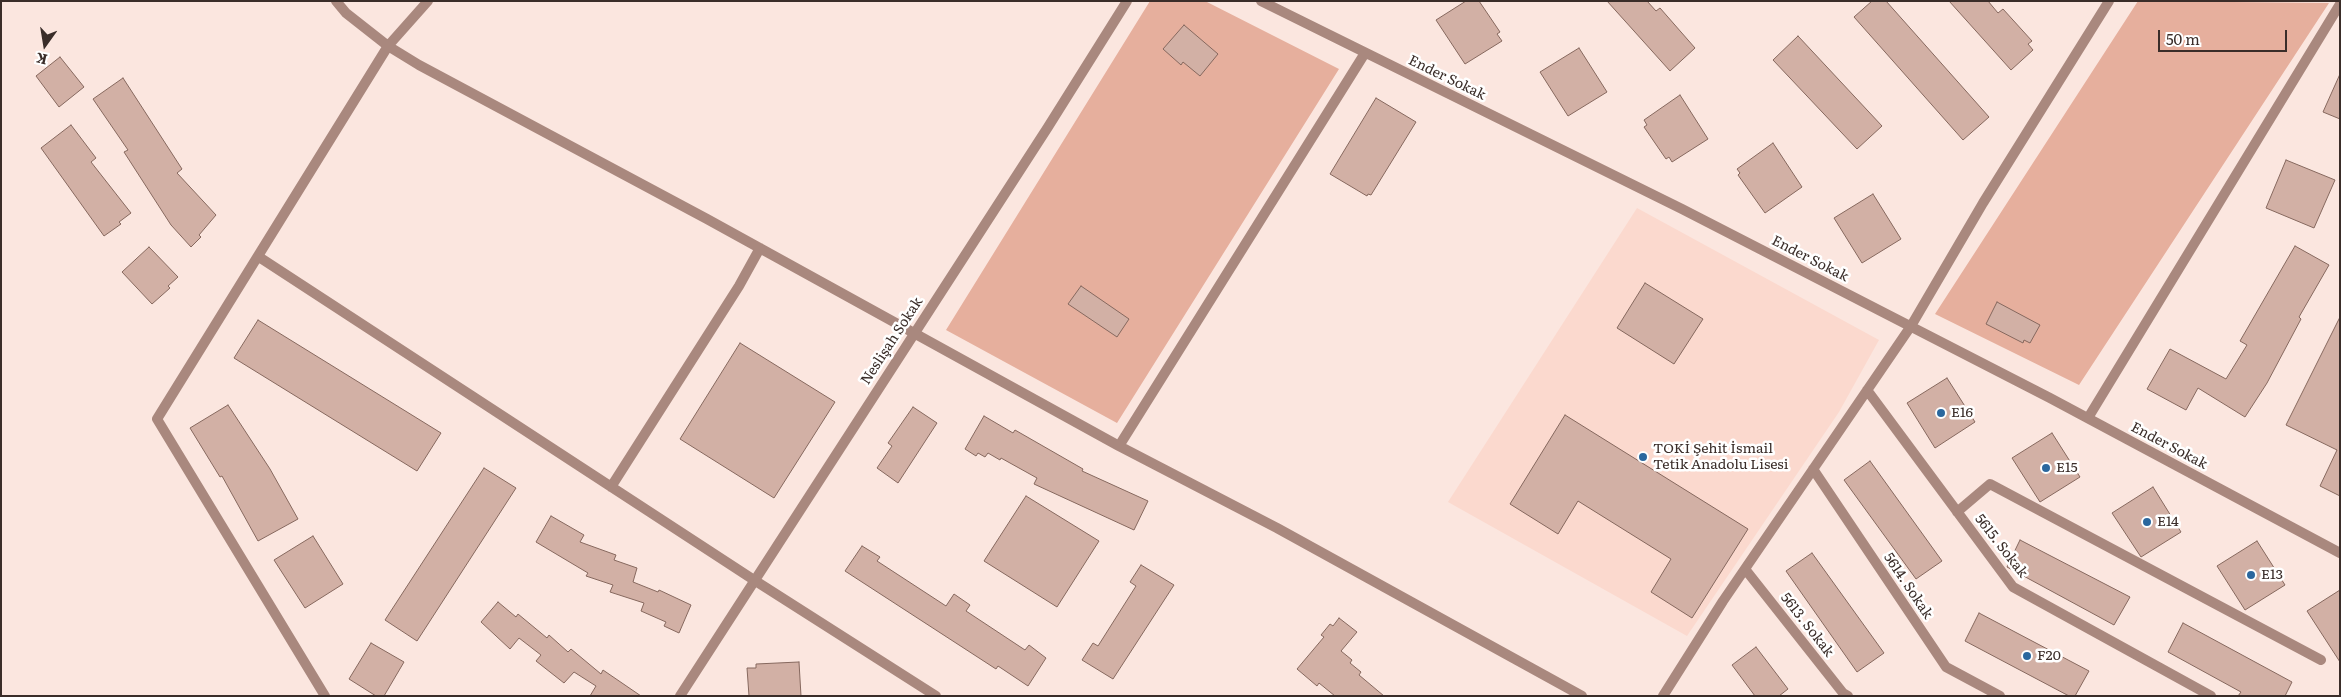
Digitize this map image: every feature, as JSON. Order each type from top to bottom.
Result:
[{"type":"street","points":[[336,1],[346,13],[388,46],[419,65],[760,248],[1119,446],[1277,528],[1582,696]]},
{"type":"street","points":[[325,696],[157,419],[388,46],[428,1]]},
{"type":"street","name":"Neslişah Sokak","points":[[680,696],[1127,1]]},
{"type":"street","name":"Ender Sokak","points":[[1261,1],[1682,209],[2088,418],[2340,553]]},
{"type":"street","points":[[1663,696],[1745,569],[1910,326],[1983,203],[2109,1]]},
{"type":"street","points":[[2088,418],[2340,4]]},
{"type":"street","points":[[1119,446],[1365,53]]},
{"type":"street","points":[[612,487],[739,286],[760,248]]},
{"type":"street","points":[[259,257],[754,580],[936,696]]},
{"type":"street","name":"5615. Sokak","points":[[1867,390],[2013,587],[2212,696]]},
{"type":"street","name":"5614. Sokak","points":[[1813,469],[1946,667],[2000,696]]},
{"type":"street","points":[[1957,512],[1990,484],[2321,660]]},
{"type":"street","name":"5613. Sokak","points":[[1745,569],[1843,693],[1848,696]]},
{"type":"shaded area","points":[[1150,1],[1205,1],[1339,69],[1117,423],[946,330]]},
{"type":"shaded area","points":[[2138,1],[2329,3],[2079,385],[1935,314]]},
{"type":"shaded area","name":"TOKİ Şehit İsmail Tetik Anadolu Lisesi","points":[[1637,208],[1879,340],[1839,412],[1687,636],[1448,502]]},
{"type":"building","points":[[1466,1],[1479,1],[1500,32],[1497,34],[1502,41],[1465,64],[1436,20]]},
{"type":"building","points":[[1607,1],[1647,1],[1656,11],[1660,8],[1695,48],[1670,71]]},
{"type":"building","points":[[1872,1],[1886,1],[1989,117],[1963,140],[1854,17]]},
{"type":"building","points":[[1949,1],[1988,1],[1998,13],[2003,9],[2032,41],[2028,44],[2033,50],[2011,70]]},
{"type":"building","points":[[1184,25],[1218,54],[1200,76],[1183,62],[1181,65],[1163,49]]},
{"type":"building","points":[[1798,36],[1882,126],[1857,149],[1773,60]]},
{"type":"building","points":[[1579,48],[1607,92],[1568,116],[1540,72]]},
{"type":"building","points":[[60,57],[84,87],[59,107],[36,76]]},
{"type":"building","points":[[2340,74],[2340,119],[2323,112]]},
{"type":"building","points":[[123,78],[182,169],[177,173],[216,215],[199,235],[201,237],[191,247],[171,225],[124,152],[128,150],[93,99]]},
{"type":"building","points":[[1680,95],[1708,139],[1672,162],[1669,157],[1666,159],[1644,127],[1647,125],[1644,120]]},
{"type":"building","points":[[1376,98],[1416,122],[1371,195],[1368,194],[1367,196],[1330,174]]},
{"type":"building","points":[[71,125],[96,158],[91,162],[131,213],[119,222],[121,224],[104,236],[41,148]]},
{"type":"building","points":[[1773,143],[1802,187],[1765,213],[1738,175],[1740,173],[1737,169]]},
{"type":"building","points":[[2286,160],[2335,180],[2314,228],[2266,208]]},
{"type":"building","points":[[1873,194],[1901,239],[1862,263],[1834,218]]},
{"type":"building","points":[[2295,246],[2329,265],[2299,317],[2301,319],[2267,383],[2245,417],[2198,388],[2186,410],[2147,389],[2170,349],[2226,379],[2247,345],[2240,341]]},
{"type":"building","points":[[149,247],[178,277],[168,286],[170,288],[152,304],[122,272]]},
{"type":"building","points":[[1645,283],[1703,319],[1674,364],[1617,328]]},
{"type":"building","points":[[1081,286],[1129,319],[1117,337],[1068,304]]},
{"type":"building","points":[[1997,302],[2040,325],[2030,343],[2024,340],[2023,343],[1986,324]]},
{"type":"building","points":[[2340,317],[2340,496],[2320,486],[2337,450],[2286,425]]},
{"type":"building","points":[[258,320],[441,433],[417,471],[234,358]]},
{"type":"building","points":[[740,343],[835,402],[774,498],[680,439]]},
{"type":"building","name":"E16","points":[[1947,378],[1975,422],[1935,448],[1907,403]]},
{"type":"building","points":[[228,405],[270,469],[298,519],[258,541],[222,476],[220,477],[190,428]]},
{"type":"building","points":[[913,407],[937,423],[898,483],[877,468],[892,446],[888,443]]},
{"type":"building","points":[[1565,415],[1748,529],[1692,618],[1651,592],[1671,559],[1578,501],[1558,534],[1510,504]]},
{"type":"building","points":[[984,416],[1013,433],[1015,430],[1083,469],[1082,471],[1148,501],[1134,530],[1034,484],[1037,478],[1001,458],[1000,460],[988,453],[985,457],[978,453],[976,456],[965,449]]},
{"type":"building","name":"E15","points":[[2052,433],[2080,477],[2040,502],[2012,458]]},
{"type":"building","points":[[1870,461],[1942,561],[1916,579],[1844,480]]},
{"type":"building","points":[[484,468],[516,488],[417,641],[385,620]]},
{"type":"building","name":"E14","points":[[2153,487],[2181,532],[2141,557],[2112,513]]},
{"type":"building","points":[[1026,496],[1099,541],[1057,607],[984,561]]},
{"type":"building","points":[[551,516],[584,535],[580,542],[616,555],[614,560],[637,568],[633,582],[658,592],[659,590],[691,605],[679,633],[664,626],[666,622],[641,611],[644,603],[610,592],[613,585],[586,576],[588,573],[536,542]]},
{"type":"building","points":[[313,536],[343,584],[305,608],[274,560]]},
{"type":"building","points":[[2020,540],[2130,597],[2114,625],[2007,567]]},
{"type":"building","name":"E13","points":[[2257,541],[2285,585],[2245,610],[2217,566]]},
{"type":"building","points":[[862,546],[880,557],[877,561],[946,606],[954,594],[970,605],[966,611],[1025,650],[1029,645],[1046,658],[1028,686],[998,666],[996,669],[845,571]]},
{"type":"building","points":[[1812,553],[1884,653],[1857,672],[1786,571]]},
{"type":"building","points":[[1141,565],[1174,585],[1113,679],[1082,660],[1093,643],[1098,646],[1136,586],[1130,582]]},
{"type":"building","points":[[2340,590],[2340,662],[2307,611]]},
{"type":"building","points":[[498,602],[516,617],[518,614],[547,638],[549,635],[568,652],[571,649],[601,674],[603,670],[641,696],[590,696],[596,686],[574,672],[564,683],[536,661],[541,655],[519,638],[510,649],[481,622]]},
{"type":"building","name":"F20","points":[[1979,613],[2089,671],[2075,696],[2069,696],[1965,641]]},
{"type":"building","points":[[1339,618],[1357,632],[1341,651],[1352,660],[1350,663],[1361,672],[1359,675],[1384,696],[1335,696],[1319,683],[1317,686],[1297,669],[1324,637],[1321,635],[1330,624],[1333,626]]},
{"type":"building","points":[[2183,623],[2292,682],[2285,696],[2238,696],[2241,692],[2168,652]]},
{"type":"building","points":[[371,643],[404,662],[384,696],[376,696],[349,679]]},
{"type":"building","points":[[1756,647],[1788,689],[1779,696],[1755,696],[1732,665]]},
{"type":"building","points":[[799,662],[801,696],[749,696],[747,668],[756,668],[756,664]]},
{"type":"place","name":"E16","points":[[1941,413]]},
{"type":"place","name":"TOKİ Şehit İsmail Tetik Anadolu Lisesi","points":[[1643,457]]},
{"type":"place","name":"E15","points":[[2046,468]]},
{"type":"place","name":"E14","points":[[2147,522]]},
{"type":"place","name":"E13","points":[[2251,575]]},
{"type":"place","name":"F20","points":[[2027,656]]}]
